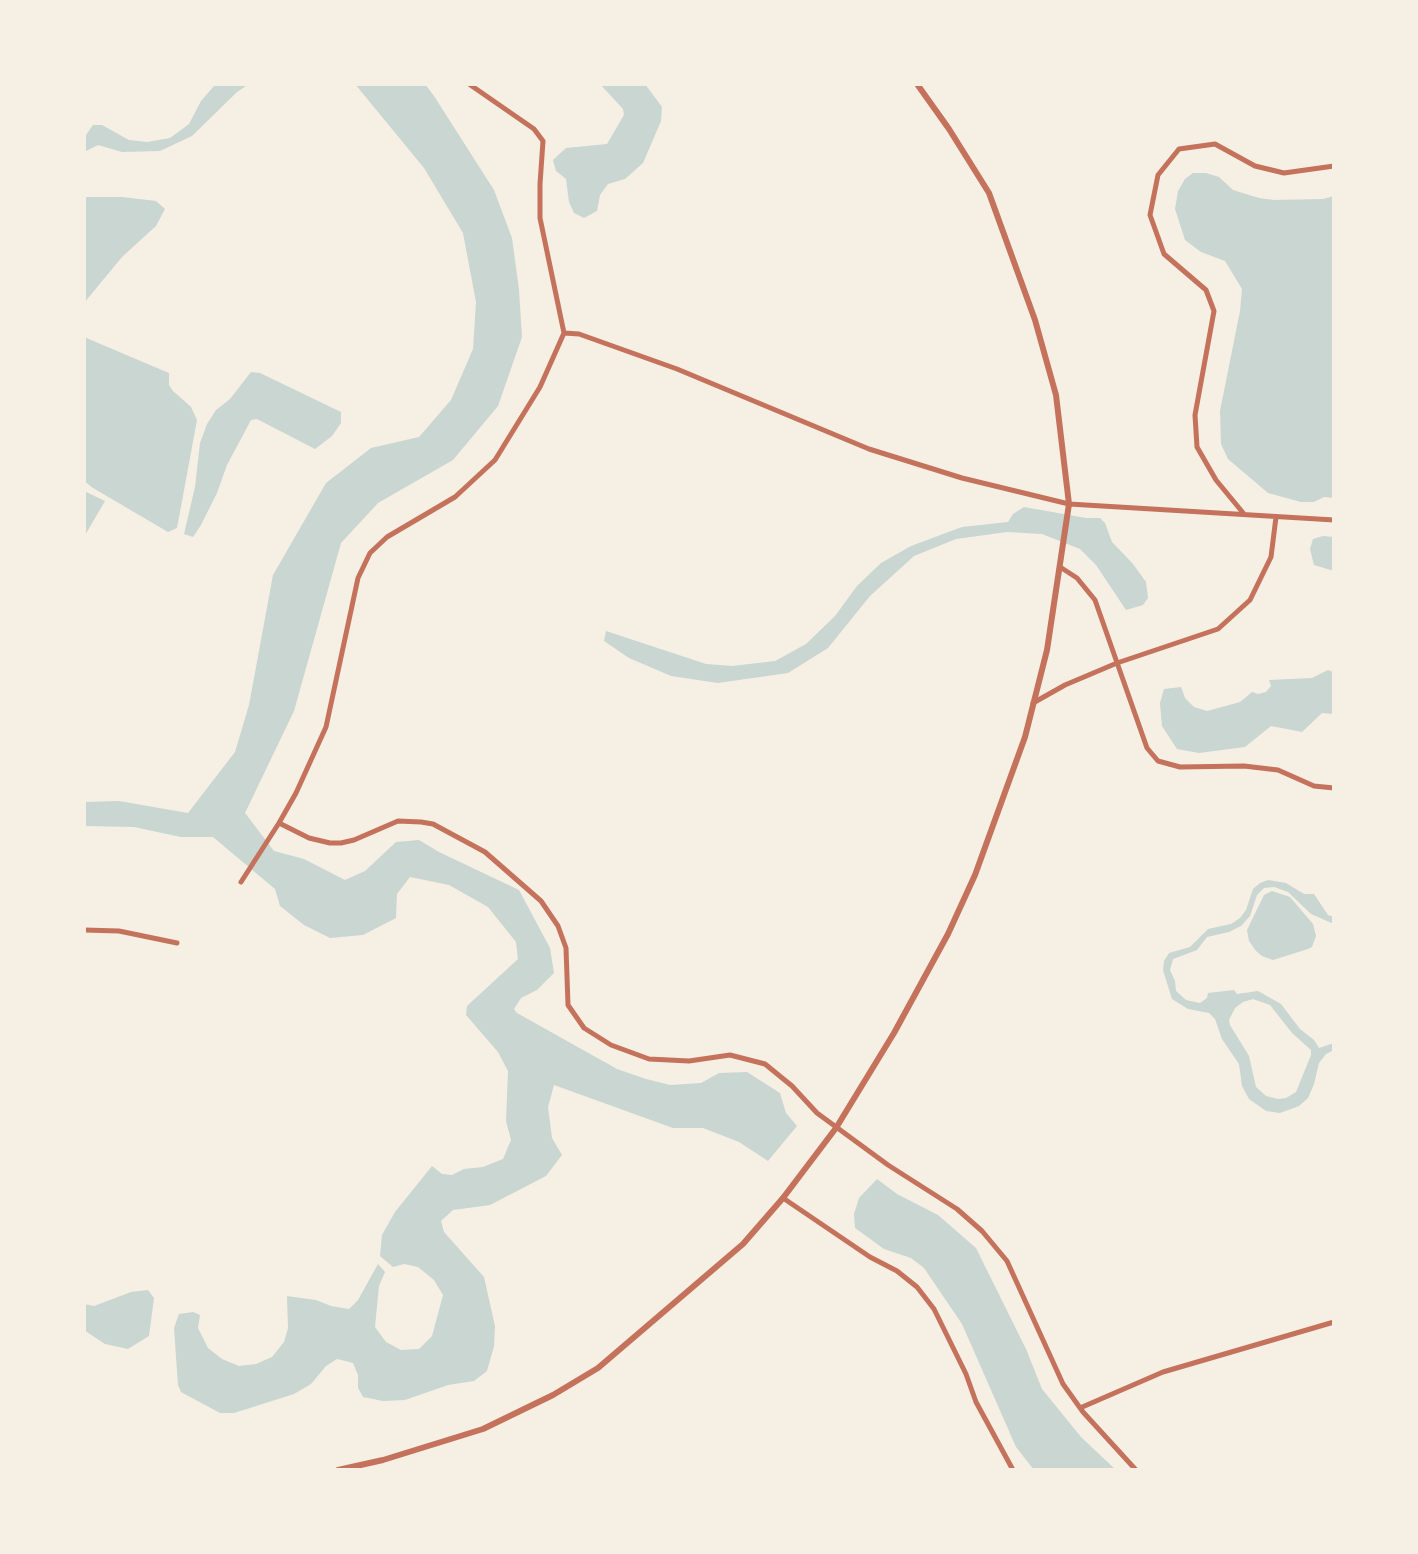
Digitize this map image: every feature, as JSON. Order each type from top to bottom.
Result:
[{"type":"street","points":[[241,882],[296,793],[326,727],[358,578],[370,553],[387,537],[455,498],[495,460],[540,387],[564,333],[540,218],[542,141],[534,129],[469,84]]},
{"type":"street","points":[[338,1470],[383,1460],[483,1429],[553,1395],[598,1368],[743,1244],[783,1198],[836,1128],[894,1033],[953,923],[975,875],[1025,737],[1047,650],[1069,504],[1056,395],[1035,320],[989,193],[917,84]]},
{"type":"street","points":[[1244,514],[1216,480],[1197,447],[1195,415],[1214,311],[1206,290],[1164,254],[1150,215],[1158,175],[1179,149],[1215,144],[1255,166],[1284,173],[1334,166]]},
{"type":"street","points":[[564,333],[579,334],[677,369],[869,449],[962,478],[1069,504],[1334,520]]},
{"type":"street","points":[[1033,703],[1065,685],[1117,663],[1218,629],[1250,600],[1271,557],[1276,517]]},
{"type":"street","points":[[1060,567],[1077,578],[1095,600],[1147,748],[1158,761],[1180,767],[1244,766],[1278,770],[1314,786],[1334,788]]},
{"type":"street","points":[[279,822],[309,838],[330,843],[341,843],[398,821],[421,822],[433,824],[485,852],[541,901],[558,926],[566,948],[568,1005],[583,1028],[611,1045],[649,1059],[689,1060],[730,1055],[765,1064],[792,1086],[817,1114],[957,1209],[982,1231],[1007,1261],[1056,1371],[1080,1408],[1136,1470]]},
{"type":"street","points":[[84,930],[119,931],[177,943]]},
{"type":"street","points":[[783,1198],[870,1257],[897,1271],[917,1287],[934,1309],[966,1374],[976,1402],[1013,1470]]},
{"type":"street","points":[[1080,1408],[1163,1372],[1334,1322]]},
{"type":"shaded area","points":[[249,84],[237,92],[192,136],[160,151],[122,152],[98,145],[84,152],[84,138],[93,125],[102,125],[129,140],[147,142],[170,138],[189,124],[201,101],[214,86]]},
{"type":"shaded area","points":[[355,84],[425,84],[434,96],[494,190],[512,238],[522,337],[498,406],[453,460],[378,503],[341,543],[294,711],[245,813],[274,851],[304,859],[345,880],[365,871],[396,842],[419,840],[519,890],[550,948],[554,973],[537,990],[521,998],[514,1009],[517,1013],[617,1069],[646,1079],[670,1085],[701,1083],[719,1073],[747,1072],[780,1093],[786,1113],[797,1126],[768,1161],[739,1142],[703,1128],[673,1128],[554,1085],[548,1107],[552,1138],[562,1155],[546,1176],[490,1205],[453,1210],[441,1221],[444,1232],[484,1277],[495,1326],[494,1346],[487,1371],[474,1381],[448,1385],[405,1400],[383,1401],[363,1397],[358,1388],[358,1375],[353,1363],[337,1359],[326,1366],[311,1384],[294,1394],[234,1413],[220,1413],[181,1392],[178,1385],[174,1328],[179,1314],[193,1312],[200,1315],[198,1328],[208,1348],[222,1359],[239,1366],[256,1364],[272,1357],[284,1342],[288,1328],[287,1296],[349,1309],[358,1300],[378,1264],[385,1272],[379,1286],[375,1327],[386,1342],[401,1350],[419,1349],[432,1336],[443,1295],[434,1280],[418,1267],[404,1264],[393,1267],[380,1256],[382,1235],[395,1212],[432,1166],[442,1174],[452,1175],[464,1169],[483,1167],[503,1159],[511,1140],[506,1121],[508,1071],[498,1052],[466,1015],[467,1006],[518,959],[516,942],[488,907],[449,885],[410,877],[397,894],[396,918],[363,935],[330,938],[304,925],[280,906],[275,889],[213,837],[181,837],[134,827],[84,826],[84,802],[119,801],[188,813],[235,752],[249,705],[273,575],[326,483],[371,448],[419,437],[451,400],[473,349],[476,302],[463,233],[424,168]]},
{"type":"shaded area","points":[[600,84],[645,84],[662,107],[661,121],[643,163],[625,179],[608,184],[600,195],[597,211],[584,218],[574,213],[569,202],[566,179],[556,171],[553,160],[566,148],[607,144],[624,115],[623,109]]},
{"type":"shaded area","points":[[1193,173],[1219,177],[1233,190],[1259,198],[1323,199],[1334,196],[1334,498],[1324,497],[1314,502],[1301,502],[1268,493],[1228,459],[1221,444],[1220,411],[1242,289],[1225,261],[1201,252],[1185,240],[1175,209],[1178,191],[1185,179]]},
{"type":"shaded area","points":[[84,197],[122,197],[156,201],[165,209],[156,226],[122,257],[84,303]]},
{"type":"shaded area","points":[[84,337],[169,373],[169,385],[191,407],[197,420],[177,528],[168,532],[84,481]]},
{"type":"shaded area","points":[[251,372],[260,373],[341,412],[341,423],[332,436],[315,449],[257,419],[251,420],[227,465],[201,525],[193,537],[184,534],[195,487],[200,443],[207,424],[216,410],[230,399]]},
{"type":"shaded area","points":[[84,491],[105,501],[84,537]]},
{"type":"shaded area","points":[[1024,507],[1100,518],[1105,523],[1112,542],[1146,582],[1148,598],[1143,605],[1126,610],[1096,565],[1080,549],[1042,534],[1007,532],[956,539],[914,556],[870,596],[828,648],[788,673],[718,683],[671,676],[629,658],[604,641],[606,631],[706,664],[732,666],[775,661],[806,644],[835,616],[857,586],[881,563],[911,546],[962,527],[1008,522],[1013,514]]},
{"type":"shaded area","points":[[1334,537],[1334,571],[1314,565],[1310,549],[1313,539]]},
{"type":"shaded area","points":[[1328,670],[1334,672],[1334,714],[1322,713],[1302,732],[1271,726],[1245,747],[1199,753],[1177,749],[1162,726],[1160,703],[1164,689],[1181,687],[1185,698],[1194,707],[1207,711],[1240,702],[1252,692],[1266,692],[1271,686],[1269,680],[1312,678]]},
{"type":"shaded area","points":[[1268,880],[1286,883],[1304,894],[1314,894],[1328,915],[1334,917],[1334,924],[1311,914],[1288,892],[1274,887],[1264,888],[1257,895],[1250,916],[1241,926],[1207,937],[1197,950],[1173,959],[1170,970],[1176,991],[1186,1000],[1200,1003],[1207,998],[1208,993],[1234,990],[1237,994],[1258,991],[1281,1004],[1319,1048],[1334,1043],[1334,1050],[1326,1054],[1319,1063],[1308,1098],[1299,1106],[1280,1113],[1266,1111],[1249,1099],[1242,1086],[1239,1064],[1222,1039],[1215,1019],[1209,1013],[1188,1009],[1172,999],[1163,970],[1169,953],[1190,947],[1208,929],[1231,924],[1240,918],[1246,910],[1253,889]],"holes":[[[1253,999],[1270,1005],[1292,1033],[1311,1050],[1296,1092],[1286,1098],[1266,1096],[1256,1087],[1249,1056],[1229,1020],[1235,1008],[1243,1002]]]},
{"type":"shaded area","points":[[1272,891],[1290,897],[1313,924],[1316,936],[1312,947],[1273,960],[1256,951],[1249,941],[1247,930],[1264,895]]},
{"type":"shaded area","points":[[877,1179],[897,1194],[938,1215],[976,1248],[1026,1349],[1042,1389],[1081,1437],[1116,1470],[1034,1470],[1016,1447],[962,1324],[924,1268],[911,1258],[884,1249],[855,1228],[854,1214],[859,1198]]},
{"type":"shaded area","points":[[148,1290],[154,1298],[149,1336],[128,1349],[105,1344],[84,1330],[84,1304],[94,1306],[131,1292]]}]
